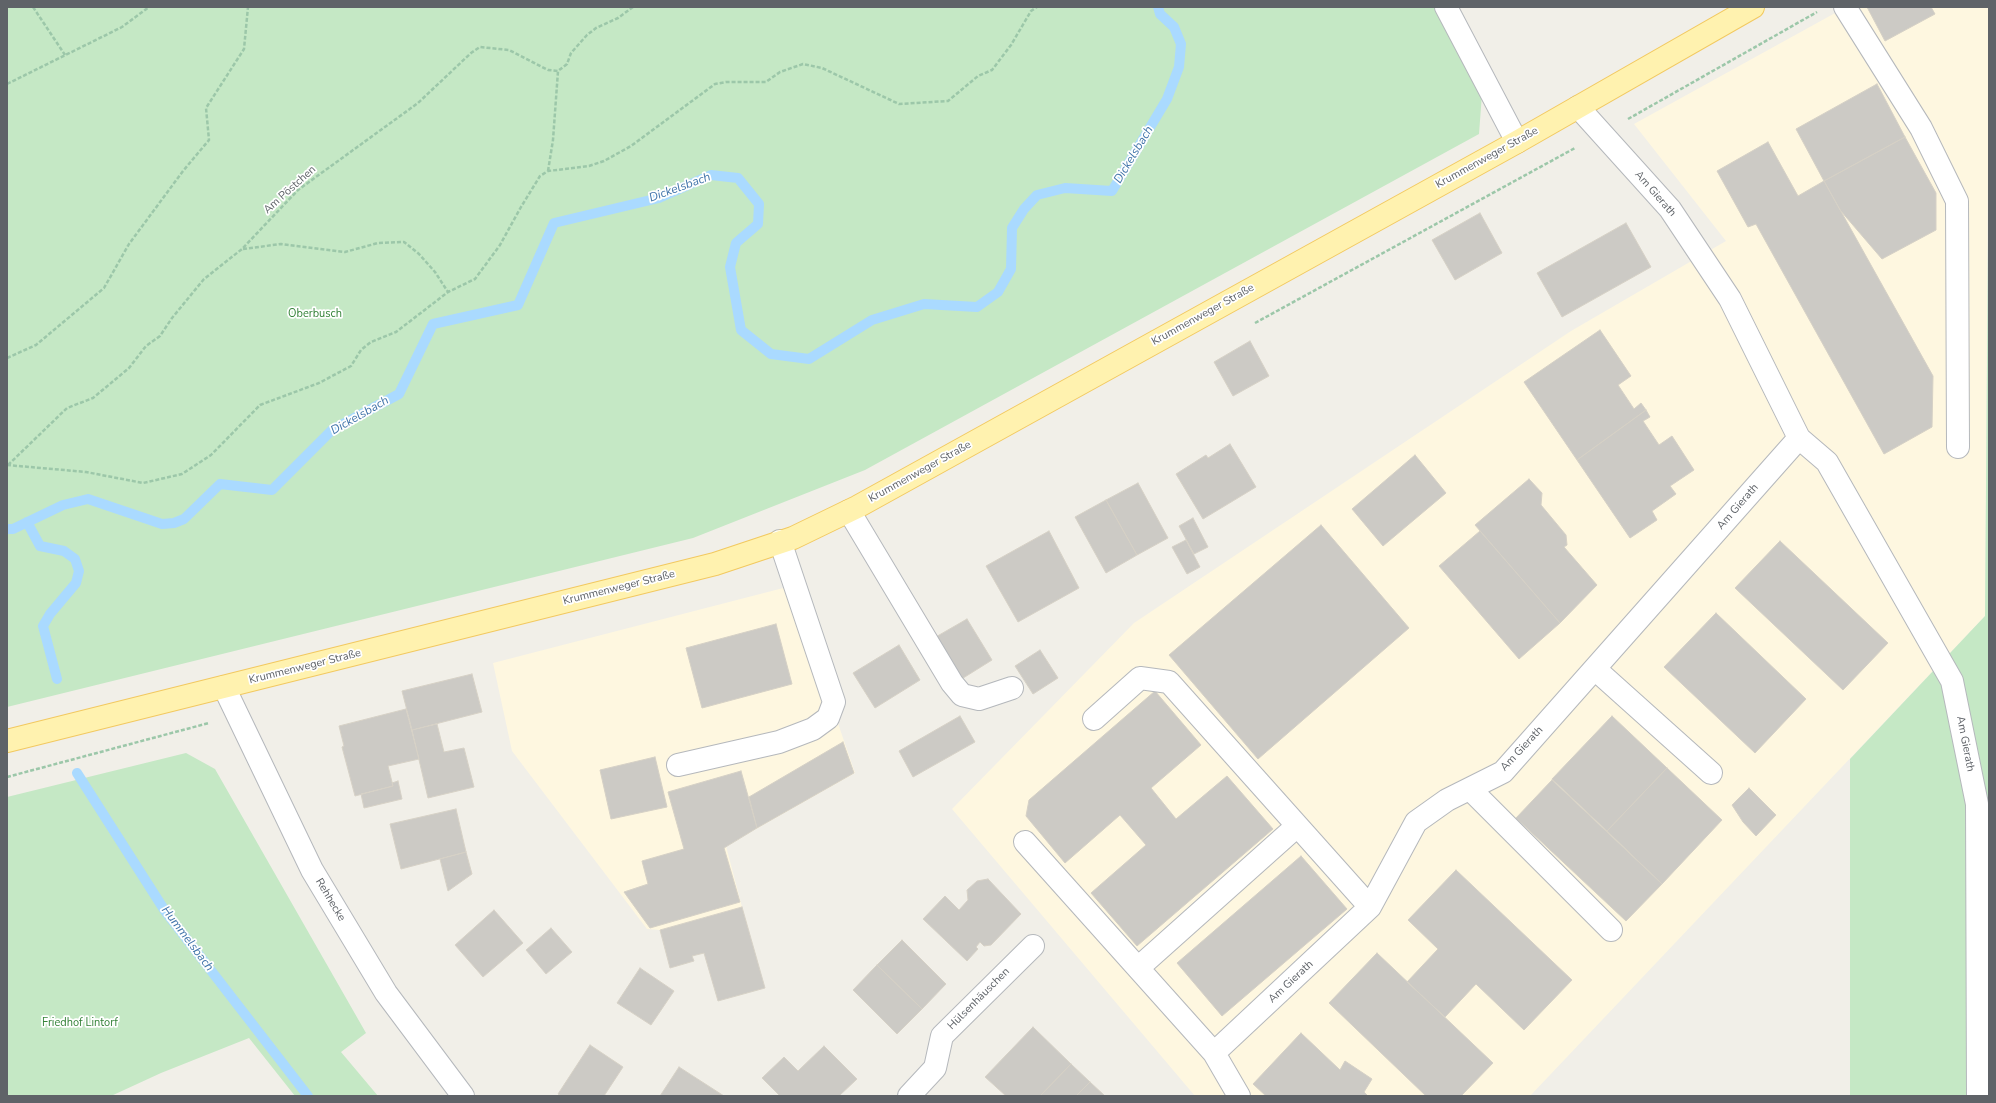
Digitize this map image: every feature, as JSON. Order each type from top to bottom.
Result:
[{"type":"main road","name":"Krummenweger Straße","points":[[7,740],[715,564],[780,541],[793,538],[849,511],[1517,142],[1753,7]]},
{"type":"street","points":[[1446,7],[1517,142]]},
{"type":"street","points":[[1845,7],[1921,128],[1957,200],[1958,447]]},
{"type":"street","name":"Am Gierath","points":[[1578,107],[1670,209],[1730,298],[1799,438],[1827,462],[1952,681],[1977,804],[1978,1096]]},
{"type":"street","name":"Am Gierath","points":[[1214,1053],[1370,907],[1416,822],[1447,800],[1503,772],[1799,438]]},
{"type":"street","points":[[849,511],[952,683],[962,695],[980,699],[1012,688]]},
{"type":"street","points":[[678,765],[779,742],[813,729],[828,718],[834,702],[780,541]]},
{"type":"street","points":[[1595,669],[1711,773]]},
{"type":"street","points":[[1094,719],[1140,678],[1169,682],[1370,907]]},
{"type":"street","name":"Rehhecke","points":[[224,687],[312,870],[386,993],[463,1096]]},
{"type":"street","points":[[1470,789],[1611,930]]},
{"type":"street","points":[[1138,968],[1297,826]]},
{"type":"street","points":[[1025,842],[1214,1053],[1239,1096]]},
{"type":"street","name":"Hülsenhäuschen","points":[[909,1096],[935,1068],[942,1036],[1033,946]]},
{"type":"path","points":[[33,7],[65,55]]},
{"type":"path","points":[[7,84],[122,27],[149,7]]},
{"type":"path","points":[[7,358],[36,345],[104,288],[129,244],[183,171],[209,140],[206,108],[244,49],[248,7]]},
{"type":"path","points":[[548,170],[553,140],[558,71],[567,64],[571,53],[587,35],[596,28],[618,18],[633,7]]},
{"type":"path","points":[[7,465],[86,472],[143,483],[182,474],[211,455],[260,405],[319,382],[351,366],[361,350],[371,342],[396,332],[448,292],[475,279],[500,245],[540,176],[548,170],[589,166],[604,161],[642,138],[714,84],[726,82],[766,82],[780,72],[803,64],[822,68],[899,104],[948,101],[978,76],[992,70],[1011,45],[1031,11],[1037,7]]},
{"type":"path","name":"Am Pöstchen","points":[[7,465],[67,408],[93,398],[128,368],[146,346],[160,336],[172,318],[204,279],[242,249],[298,190],[418,103],[470,53],[480,47],[493,47],[509,50],[548,70],[558,71]]},
{"type":"path","points":[[242,249],[281,244],[345,252],[378,243],[404,242],[419,254],[435,272],[448,292]]},
{"type":"shaded area","points":[[1846,7],[1989,7],[1985,616],[1530,1096],[1195,1096],[952,809],[1134,623],[1571,331],[1726,241],[1634,124]]},
{"type":"shaded area","points":[[791,586],[855,773],[726,846],[742,907],[660,930],[647,929],[512,751],[493,663]]},
{"type":"green space","name":"Oberbusch","points":[[7,7],[1435,7],[1482,94],[1479,134],[865,470],[693,538],[7,707]]},
{"type":"green space","points":[[1989,109],[1989,1096],[1850,1096],[1850,759],[1985,616]]},
{"type":"green space","name":"Friedhof Lintorf","points":[[186,753],[215,769],[366,1033],[341,1052],[378,1096],[295,1096],[249,1038],[161,1073],[111,1096],[7,1096],[7,797]]},
{"type":"building","points":[[1867,7],[1931,7],[1935,14],[1885,41]]},
{"type":"building","points":[[1877,84],[1905,137],[1824,181],[1796,129]]},
{"type":"building","points":[[1905,137],[1936,193],[1936,230],[1882,259],[1840,210],[1824,181]]},
{"type":"building","points":[[1768,142],[1798,196],[1824,181],[1933,376],[1932,427],[1884,454],[1756,224],[1748,227],[1717,171]]},
{"type":"building","points":[[1480,213],[1502,253],[1455,280],[1432,240]]},
{"type":"building","points":[[1626,223],[1651,267],[1562,317],[1537,273]]},
{"type":"building","points":[[1600,330],[1631,376],[1618,385],[1634,409],[1641,403],[1646,410],[1577,460],[1524,382]]},
{"type":"building","points":[[1250,341],[1269,376],[1233,396],[1214,362]]},
{"type":"building","points":[[1646,410],[1650,417],[1643,421],[1659,445],[1672,436],[1694,470],[1670,486],[1676,494],[1652,511],[1657,520],[1630,538],[1577,460]]},
{"type":"building","points":[[1230,444],[1256,487],[1203,519],[1176,474],[1206,455],[1208,458]]},
{"type":"building","points":[[1415,455],[1446,493],[1383,546],[1352,509]]},
{"type":"building","points":[[1529,479],[1542,493],[1541,505],[1566,535],[1567,545],[1564,547],[1597,585],[1560,623],[1475,525]]},
{"type":"building","points":[[1138,483],[1168,538],[1137,555],[1106,500]]},
{"type":"building","points":[[1106,500],[1137,555],[1106,573],[1075,517]]},
{"type":"building","points":[[1193,518],[1208,547],[1194,554],[1179,526]]},
{"type":"building","points":[[1321,525],[1409,628],[1258,759],[1169,655]]},
{"type":"building","points":[[1049,531],[1079,588],[1018,622],[986,566]]},
{"type":"building","points":[[1480,531],[1560,623],[1519,659],[1439,566]]},
{"type":"building","points":[[1186,540],[1200,567],[1187,574],[1172,547]]},
{"type":"building","points":[[1780,541],[1888,643],[1843,690],[1735,588]]},
{"type":"building","points":[[1716,613],[1806,699],[1755,753],[1664,667]]},
{"type":"building","points":[[967,619],[992,660],[960,680],[934,638]]},
{"type":"building","points":[[776,624],[792,684],[702,708],[686,648]]},
{"type":"building","points":[[899,645],[920,680],[875,708],[853,673]]},
{"type":"building","points":[[1040,650],[1058,678],[1033,694],[1015,666]]},
{"type":"building","points":[[472,674],[482,712],[412,730],[402,691]]},
{"type":"building","points":[[1155,691],[1201,745],[1151,788],[1176,819],[1227,776],[1273,829],[1137,946],[1091,893],[1146,845],[1120,815],[1065,863],[1026,816],[1029,800]]},
{"type":"building","points":[[406,709],[419,759],[388,766],[393,786],[355,796],[342,747],[344,746],[339,726]]},
{"type":"building","points":[[960,716],[975,742],[913,777],[899,751]]},
{"type":"building","points":[[1612,716],[1667,768],[1607,831],[1552,779]]},
{"type":"building","points":[[437,724],[444,752],[464,748],[474,787],[428,798],[412,730]]},
{"type":"building","points":[[843,742],[854,773],[757,828],[749,797]]},
{"type":"building","points":[[655,757],[667,807],[611,819],[600,770]]},
{"type":"building","points":[[1667,768],[1722,820],[1662,884],[1607,831]]},
{"type":"building","points":[[741,771],[757,828],[724,848],[740,902],[650,928],[624,892],[648,884],[642,861],[684,849],[668,792]]},
{"type":"building","points":[[1552,780],[1662,884],[1626,921],[1516,818]]},
{"type":"building","points":[[398,781],[402,799],[364,808],[361,794],[393,786],[392,783]]},
{"type":"building","points":[[1749,788],[1776,815],[1756,836],[1743,822],[1732,805]]},
{"type":"building","points":[[456,809],[466,852],[401,869],[390,824]]},
{"type":"building","points":[[466,852],[472,874],[448,891],[440,859]]},
{"type":"building","points":[[1301,856],[1347,909],[1222,1016],[1177,963]]},
{"type":"building","points":[[1456,870],[1572,980],[1524,1030],[1476,984],[1445,1017],[1407,982],[1438,949],[1408,920]]},
{"type":"building","points":[[988,879],[1021,914],[991,945],[984,946],[980,942],[976,947],[978,949],[967,961],[923,919],[945,896],[959,910],[968,900],[967,890],[977,881]]},
{"type":"building","points":[[742,907],[765,988],[718,1001],[704,953],[692,956],[694,961],[670,968],[660,930]]},
{"type":"building","points":[[494,910],[523,943],[483,977],[455,945]]},
{"type":"building","points":[[551,928],[572,952],[546,974],[526,950]]},
{"type":"building","points":[[902,940],[946,984],[922,1009],[877,965]]},
{"type":"building","points":[[1377,953],[1493,1063],[1461,1096],[1426,1096],[1329,1003]]},
{"type":"building","points":[[877,965],[922,1009],[897,1034],[853,990]]},
{"type":"building","points":[[640,968],[674,991],[651,1025],[617,1003]]},
{"type":"building","points":[[1033,1027],[1071,1064],[1040,1096],[1006,1096],[985,1077]]},
{"type":"building","points":[[1301,1033],[1340,1070],[1345,1061],[1372,1079],[1364,1092],[1368,1096],[1266,1096],[1253,1084]]},
{"type":"building","points":[[590,1045],[623,1067],[604,1096],[561,1096],[558,1094]]},
{"type":"building","points":[[824,1046],[857,1079],[839,1096],[780,1096],[762,1078],[784,1057],[798,1071]]},
{"type":"building","points":[[1071,1064],[1090,1082],[1076,1096],[1040,1096]]},
{"type":"building","points":[[679,1067],[724,1096],[660,1096]]},
{"type":"building","points":[[1090,1082],[1105,1096],[1076,1096]]},
{"type":"waterway","name":"Dickelsbach","points":[[7,529],[13,529],[63,505],[88,499],[162,524],[174,523],[184,519],[220,484],[272,490],[332,430],[399,394],[433,324],[518,305],[554,223],[659,198],[711,175],[738,178],[759,204],[758,224],[736,243],[730,267],[741,330],[771,354],[809,359],[872,320],[924,304],[977,307],[998,292],[1011,269],[1012,228],[1024,209],[1037,195],[1065,188],[1112,191],[1167,99],[1179,67],[1181,44],[1174,27],[1160,14],[1158,7]]},
{"type":"waterway","name":"Hummelsbach","points":[[27,522],[40,546],[64,551],[75,559],[79,571],[76,583],[50,614],[43,626],[57,679]]},
{"type":"waterway","name":"Hummelsbach","points":[[77,773],[165,911],[308,1096]]}]
